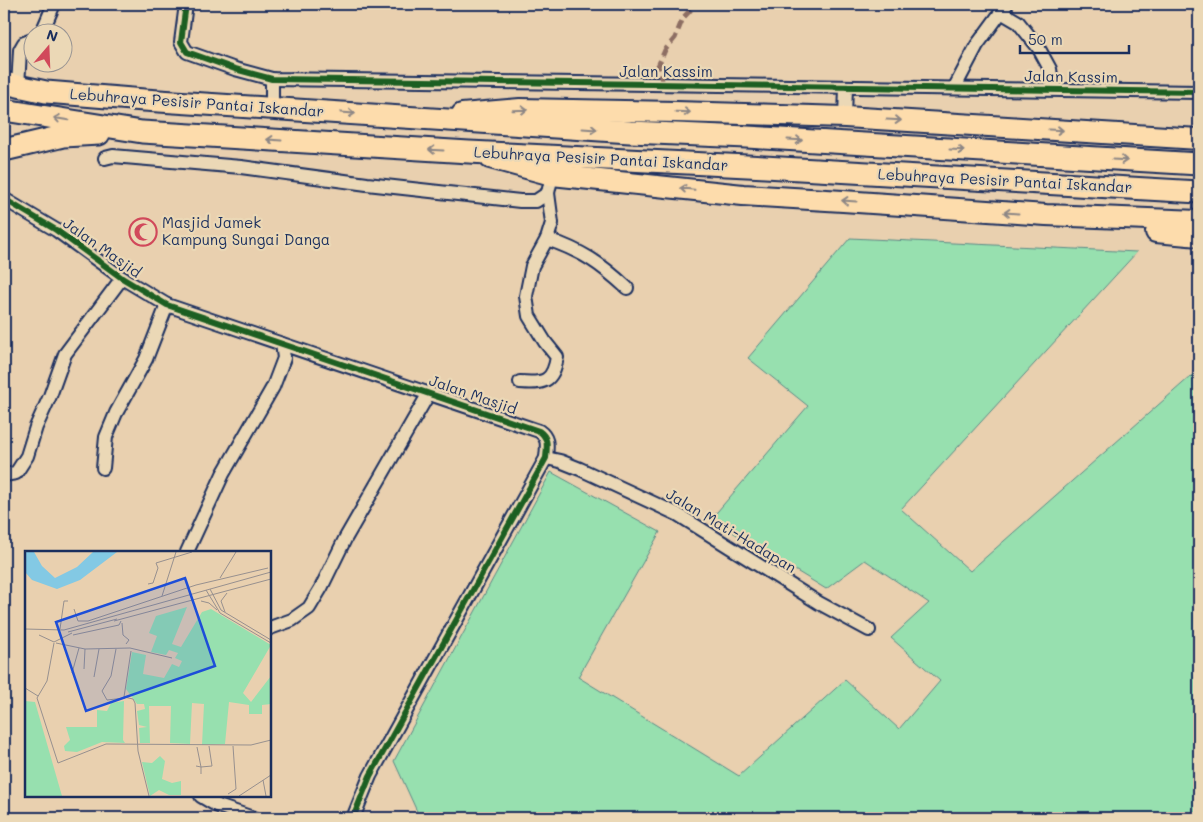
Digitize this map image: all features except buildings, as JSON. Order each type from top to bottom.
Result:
[{"type":"highway","name":"Lebuhraya Pesisir Pantai Iskandar","points":[[11,85],[55,93],[630,132],[746,137],[1199,164]]},
{"type":"highway","name":"Lebuhraya Pesisir Pantai Iskandar","points":[[4,110],[142,132],[1199,192]]},
{"type":"highway","points":[[4,150],[63,136],[142,132]]},
{"type":"main road","points":[[420,118],[520,110],[676,112],[845,118],[1199,139]]},
{"type":"main road","points":[[469,152],[550,184],[852,201],[1046,215],[1199,221]]},
{"type":"main road","points":[[1046,215],[1152,232],[1199,236]]},
{"type":"street","points":[[46,22],[54,4]]},
{"type":"street","name":"Jalan Kassim","points":[[186,4],[181,42],[187,52],[235,69],[272,79],[955,87],[1199,92]]},
{"type":"street","points":[[955,87],[977,45],[1004,8],[1038,47],[1050,69],[1053,89]]},
{"type":"street","points":[[11,85],[22,46]]},
{"type":"street","points":[[272,79],[272,108]]},
{"type":"street","points":[[845,118],[846,87]]},
{"type":"street","points":[[105,158],[113,156],[241,167],[368,184],[520,201],[536,200],[550,184]]},
{"type":"street","points":[[520,382],[536,384],[549,379],[555,369],[557,357],[529,316],[526,296],[532,266],[547,239],[552,223],[550,184]]},
{"type":"street","name":"Jalan Masjid","points":[[4,199],[56,230],[122,278],[167,305],[539,430],[545,435],[547,442],[546,458]]},
{"type":"street","points":[[547,239],[591,258],[627,288]]},
{"type":"street","points":[[4,474],[16,473],[27,456],[36,427],[50,396],[65,354],[122,278]]},
{"type":"street","points":[[103,468],[106,436],[116,413],[146,359],[167,305]]},
{"type":"street","points":[[188,551],[224,474],[273,387],[284,358],[282,344]]},
{"type":"street","points":[[271,628],[292,620],[309,608],[345,539],[429,393]]},
{"type":"street","points":[[353,818],[370,776],[546,458]]},
{"type":"street","name":"Jalan Mati-Hadapan","points":[[546,458],[580,469],[677,514],[819,603],[869,630]]},
{"type":"street","points":[[203,797],[218,806],[253,818]]},
{"type":"green space","points":[[850,238],[1137,252],[901,509],[970,571],[1199,369],[1199,818],[420,818],[394,761],[551,472],[660,532],[578,677],[739,776],[845,680],[899,729],[940,681],[891,638],[929,603],[865,560],[826,589],[711,519],[808,406],[748,358]]},
{"type":"marked path","points":[[663,84],[658,66],[665,50],[675,38],[683,18],[696,4]]},
{"type":"cycle path","points":[[186,4],[181,42],[187,52],[235,69],[272,79],[1199,92]]},
{"type":"cycle path","points":[[4,199],[56,230],[122,278],[167,305],[539,431],[544,436],[547,443],[546,458],[370,776],[353,818]]},
{"type":"place","name":"Masjid Jamek Kampung Sungai Danga","points":[[143,232]]}]
